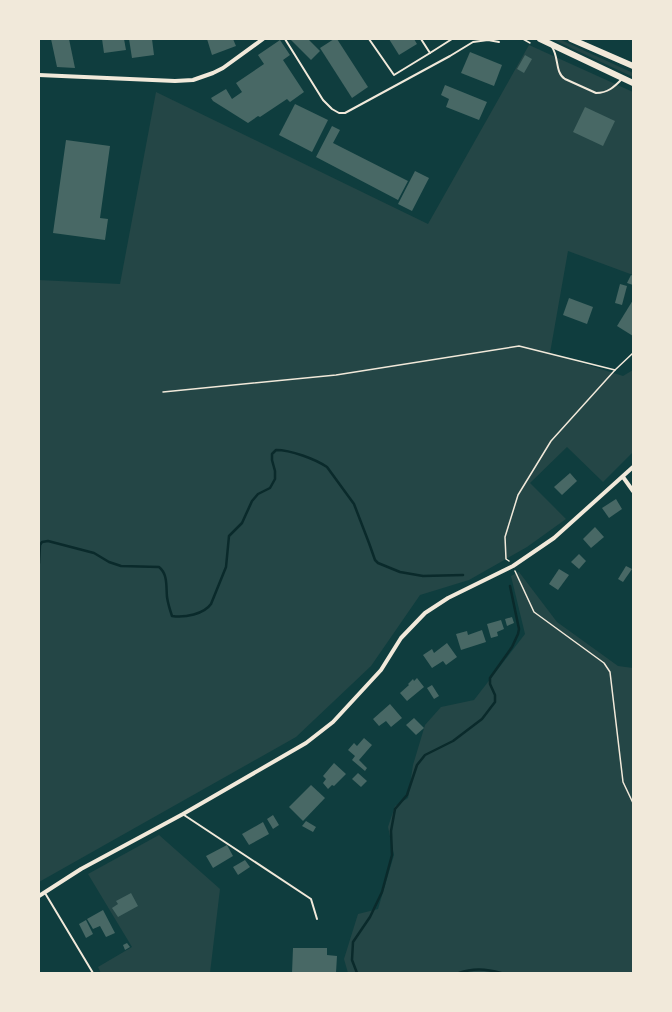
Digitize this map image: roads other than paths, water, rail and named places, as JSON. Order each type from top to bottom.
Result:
[{"type":"main road","points":[[540,39],[633,83]]},
{"type":"main road","points":[[571,39],[633,66]]},
{"type":"street","points":[[39,75],[175,81],[193,80],[223,68],[263,39]]},
{"type":"street","points":[[39,896],[81,869],[183,814],[306,743],[332,722],[381,670],[401,638],[425,613],[448,598],[513,566],[554,538],[633,467]]},
{"type":"street","points":[[623,477],[633,491]]},
{"type":"lane","points":[[285,39],[323,100],[332,109],[339,113],[345,113],[473,42],[488,40],[499,42]]},
{"type":"lane","points":[[369,39],[394,75],[452,39]]},
{"type":"lane","points":[[421,39],[430,53]]},
{"type":"lane","points":[[549,43],[556,54],[560,74],[565,79],[596,93],[602,93],[610,90],[623,78]]},
{"type":"lane","points":[[183,814],[311,900],[317,919]]},
{"type":"lane","points":[[45,892],[93,973]]},
{"type":"waterway","points":[[39,563],[40,545],[42,542],[48,541],[94,553],[109,562],[121,566],[159,567],[164,573],[167,600],[172,616],[188,616],[199,613],[211,604],[226,567],[229,536],[242,523],[252,501],[258,494],[270,488],[275,479],[272,454],[276,450],[282,450],[303,456],[327,467],[354,504],[375,560],[378,563],[400,572],[423,576],[463,575]]},
{"type":"waterway","points":[[357,973],[352,960],[353,942],[370,917],[382,892],[392,855],[391,831],[395,809],[407,795],[417,765],[425,755],[453,741],[482,719],[495,702],[495,695],[490,684],[490,678],[512,647],[519,629],[510,586]]},
{"type":"waterway","points":[[459,973],[469,970],[501,973]]}]
